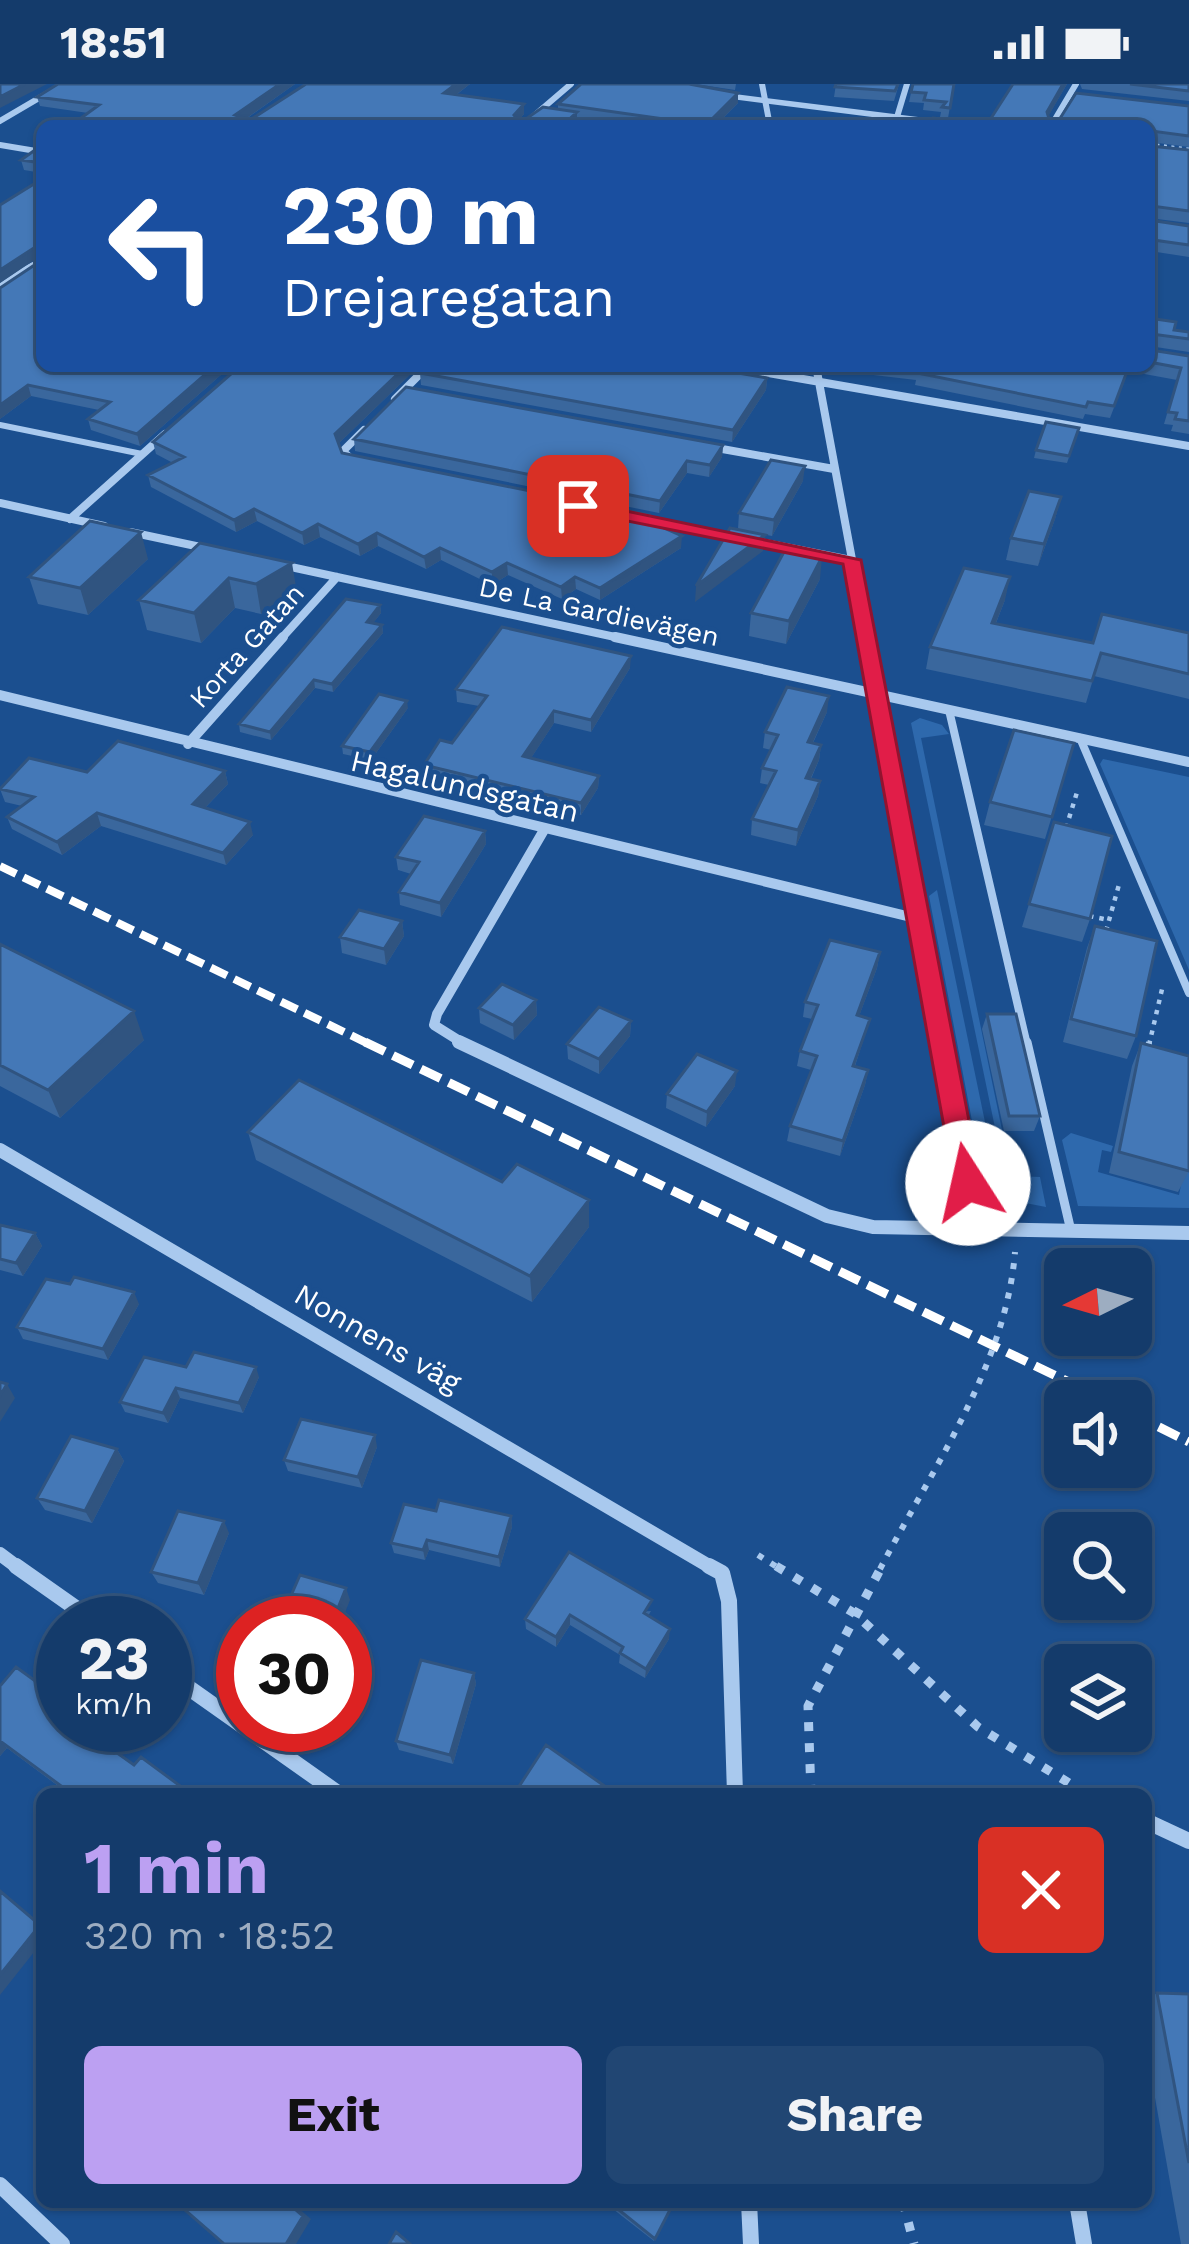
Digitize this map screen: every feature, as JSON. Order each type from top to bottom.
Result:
[{"type":"street","points":[[0,121],[63,84]]},
{"type":"street","points":[[529,120],[571,84]]},
{"type":"street","points":[[763,84],[769,120]]},
{"type":"street","points":[[897,118],[907,84]]},
{"type":"street","points":[[1055,120],[1076,84]]},
{"type":"street","points":[[706,93],[914,120]]},
{"type":"street","points":[[1070,95],[1094,98]]},
{"type":"street","points":[[0,145],[36,151]]},
{"type":"street","points":[[0,288],[36,265]]},
{"type":"street","points":[[389,405],[422,372]]},
{"type":"street","points":[[762,372],[1189,446]]},
{"type":"street","points":[[817,372],[976,1227]]},
{"type":"street","points":[[405,390],[427,394]]},
{"type":"street","points":[[374,420],[343,451],[345,457],[374,466]]},
{"type":"street","points":[[70,519],[174,425]]},
{"type":"street","points":[[698,444],[834,470]]},
{"type":"street","points":[[0,503],[226,553]]},
{"type":"street","points":[[624,515],[851,560]]},
{"type":"street","name":"De La Gardievägen","points":[[270,562],[1189,762]]},
{"type":"street","name":"Korta Gatan","points":[[188,744],[337,577]]},
{"type":"street","name":"Hagalundsgatan","points":[[0,695],[920,919]]},
{"type":"street","points":[[544,830],[434,1025],[440,1034],[827,1216],[872,1227],[1189,1233]]},
{"type":"street","name":"Nonnens väg","points":[[0,1150],[662,1535],[725,1578],[735,1788]]},
{"type":"street","points":[[0,1554],[59,1596]]},
{"type":"street","points":[[192,1690],[331,1788]]},
{"type":"street","points":[[1152,1824],[1189,1841]]},
{"type":"street","points":[[0,2185],[62,2244]]},
{"type":"street","points":[[749,2208],[751,2244]]},
{"type":"street","points":[[1078,2208],[1084,2244]]},
{"type":"lane","points":[[0,424],[142,454]]},
{"type":"lane","points":[[949,710],[1071,1231]]},
{"type":"lane","points":[[1080,739],[1189,993]]},
{"type":"path","points":[[1155,145],[1189,149]]},
{"type":"path","points":[[1063,779],[1080,782],[1096,777]]},
{"type":"path","points":[[1064,837],[1080,782]]},
{"type":"path","points":[[1052,815],[1069,819]]},
{"type":"path","points":[[1100,874],[1139,877]]},
{"type":"path","points":[[1104,939],[1120,879]]},
{"type":"path","points":[[1089,916],[1109,920]]},
{"type":"path","points":[[1144,981],[1184,982]]},
{"type":"path","points":[[1147,1056],[1162,985]]},
{"type":"path","points":[[1133,1028],[1152,1033]]},
{"type":"path","points":[[811,1788],[808,1706],[1001,1331],[1011,1300],[1013,1228]]},
{"type":"path","points":[[758,1555],[854,1612],[978,1727],[1077,1788]]},
{"type":"path","points":[[905,2208],[914,2244]]},
{"type":"shaded area","points":[[920,718],[942,725],[949,734],[921,738],[1002,1130],[1016,1176],[1040,1177],[1046,1207],[1010,1200],[911,723]]},
{"type":"shaded area","points":[[1103,759],[1189,777],[1189,970],[1100,764]]},
{"type":"shaded area","points":[[937,890],[1003,1209],[990,1199],[981,1168],[929,896]]},
{"type":"shaded area","points":[[1071,1133],[1113,1146],[1111,1152],[1102,1150],[1098,1172],[1179,1195],[1185,1165],[1189,1168],[1189,1208],[1078,1206],[1062,1140]]},
{"type":"building","points":[[0,84],[25,84],[0,97]]},
{"type":"building","points":[[58,84],[280,84],[235,115],[250,120],[78,120],[99,105],[37,97]]},
{"type":"building","points":[[306,84],[456,84],[444,93],[524,104],[514,115],[518,120],[250,120]]},
{"type":"building","points":[[581,84],[689,84],[738,93],[711,120],[671,120],[558,104]]},
{"type":"building","points":[[836,84],[898,84],[895,91]]},
{"type":"building","points":[[913,84],[954,84],[950,108],[942,107],[946,102],[924,100],[926,93],[911,92]]},
{"type":"building","points":[[1013,84],[1063,84],[1047,112],[1049,120],[990,120]]},
{"type":"building","points":[[1130,84],[1189,84],[1189,91]]},
{"type":"building","points":[[1076,93],[1189,106],[1189,136],[1155,131],[1155,120],[1059,120]]},
{"type":"building","points":[[543,107],[577,112],[568,120],[524,120]]},
{"type":"building","points":[[1155,146],[1189,150],[1189,211],[1155,206]]},
{"type":"building","points":[[36,149],[36,162],[21,160]]},
{"type":"building","points":[[36,183],[36,247],[0,270],[0,205]]},
{"type":"building","points":[[1155,221],[1189,226],[1189,245],[1155,240]]},
{"type":"building","points":[[36,264],[36,372],[208,372],[137,434],[88,419],[110,402],[28,385],[0,405],[0,288]]},
{"type":"building","points":[[1155,319],[1176,322],[1174,330],[1189,332],[1189,339],[1155,334]]},
{"type":"building","points":[[1155,351],[1189,356],[1189,421],[1175,419],[1177,413],[1168,412],[1181,368],[1155,363]]},
{"type":"building","points":[[233,372],[400,372],[335,434],[342,453],[649,515],[646,520],[682,536],[600,588],[575,577],[561,587],[507,563],[492,572],[440,548],[424,557],[377,533],[358,544],[318,524],[302,533],[254,509],[234,520],[148,475],[184,457],[153,442]]},
{"type":"building","points":[[732,372],[767,378],[733,430],[420,373]]},
{"type":"building","points":[[1127,372],[1114,406],[1088,402],[1086,407],[917,373]]},
{"type":"building","points":[[406,387],[723,445],[710,465],[687,461],[660,501],[354,439]]},
{"type":"building","points":[[1046,422],[1079,428],[1069,456],[1036,450]]},
{"type":"building","points":[[771,460],[805,466],[774,520],[739,513]]},
{"type":"building","points":[[1029,491],[1061,497],[1044,544],[1011,538]]},
{"type":"building","points":[[90,521],[141,532],[80,588],[29,577]]},
{"type":"building","points":[[730,528],[765,535],[696,586]]},
{"type":"building","points":[[200,543],[292,563],[256,584],[229,578],[194,613],[139,600]]},
{"type":"building","points":[[785,550],[822,557],[789,621],[751,613]]},
{"type":"building","points":[[964,568],[1010,577],[992,623],[1093,643],[1102,614],[1189,633],[1189,674],[1101,653],[1092,681],[930,647]]},
{"type":"building","points":[[346,599],[380,605],[367,622],[382,625],[332,684],[314,680],[270,732],[239,724]]},
{"type":"building","points":[[502,627],[631,656],[591,720],[554,711],[523,756],[599,776],[581,803],[424,765],[440,740],[452,743],[487,696],[456,689]]},
{"type":"building","points":[[787,687],[829,696],[808,742],[821,745],[806,778],[820,781],[798,830],[752,819],[776,771],[762,768],[778,735],[765,732]]},
{"type":"building","points":[[379,694],[407,701],[370,752],[342,746]]},
{"type":"building","points":[[1014,730],[1074,743],[1052,817],[990,802]]},
{"type":"building","points":[[118,741],[225,771],[193,804],[250,822],[223,853],[97,813],[57,842],[7,817],[34,797],[0,789],[29,758],[87,772]]},
{"type":"building","points":[[424,816],[485,831],[440,903],[399,892],[419,862],[396,857]]},
{"type":"building","points":[[1054,822],[1112,836],[1090,919],[1029,904]]},
{"type":"building","points":[[359,910],[402,921],[384,949],[340,937]]},
{"type":"building","points":[[1095,926],[1157,941],[1136,1036],[1071,1019]]},
{"type":"building","points":[[830,940],[880,952],[857,1015],[870,1019],[853,1066],[868,1070],[843,1141],[790,1126],[817,1056],[800,1051],[818,1005],[805,1002]]},
{"type":"building","points":[[0,944],[134,1011],[48,1090],[0,1065]]},
{"type":"building","points":[[502,984],[536,1000],[513,1025],[479,1008]]},
{"type":"building","points":[[599,1007],[631,1021],[599,1059],[567,1044]]},
{"type":"building","points":[[987,1014],[1016,1014],[1040,1116],[1009,1116]]},
{"type":"building","points":[[1141,1043],[1189,1056],[1189,1171],[1119,1152]]},
{"type":"building","points":[[697,1054],[737,1071],[707,1112],[667,1094]]},
{"type":"building","points":[[299,1080],[502,1182],[517,1164],[589,1200],[530,1276],[248,1132]]},
{"type":"building","points":[[0,1225],[35,1233],[16,1263],[0,1259]]},
{"type":"building","points":[[74,1277],[134,1292],[103,1349],[17,1327],[46,1279],[70,1284]]},
{"type":"building","points":[[194,1352],[256,1367],[239,1403],[176,1388],[163,1413],[120,1402],[144,1357],[186,1367]]},
{"type":"building","points":[[301,1419],[375,1435],[358,1477],[284,1460]]},
{"type":"building","points":[[71,1436],[117,1449],[85,1511],[37,1498]]},
{"type":"building","points":[[439,1500],[511,1516],[499,1557],[427,1540],[423,1550],[391,1543],[404,1504],[436,1511]]},
{"type":"building","points":[[178,1511],[224,1521],[198,1583],[151,1572]]},
{"type":"building","points":[[569,1552],[652,1600],[644,1613],[670,1629],[646,1669],[620,1653],[623,1647],[570,1615],[556,1637],[525,1619]]},
{"type":"building","points":[[300,1575],[346,1588],[343,1596],[291,1596]]},
{"type":"building","points":[[421,1660],[474,1673],[450,1755],[396,1741]]},
{"type":"building","points":[[16,1667],[36,1681],[36,1752],[116,1752],[134,1765],[141,1757],[183,1788],[64,1788],[0,1741],[0,1686]]},
{"type":"building","points":[[546,1745],[607,1788],[518,1788]]},
{"type":"building","points":[[0,1891],[36,1922],[36,1930],[0,1975]]},
{"type":"building","points":[[1157,1993],[1189,1994],[1189,2163]]},
{"type":"building","points":[[183,2208],[294,2208],[303,2216],[286,2244],[224,2244]]},
{"type":"building","points":[[616,2208],[671,2208],[655,2239]]},
{"type":"building","points":[[396,2232],[410,2244],[389,2244]]},
{"type":"railway","points":[[0,866],[371,1045]]},
{"type":"railway","points":[[365,1042],[1065,1380]]},
{"type":"railway","points":[[1152,1424],[1189,1442]]},
{"type":"route","points":[[578,506],[851,560],[968,1183]]}]
